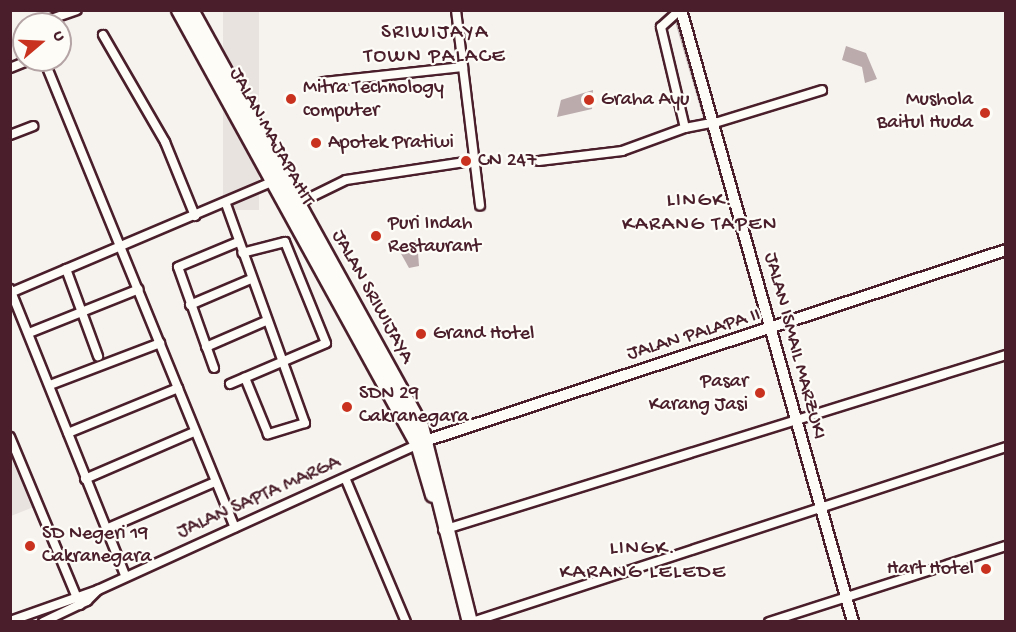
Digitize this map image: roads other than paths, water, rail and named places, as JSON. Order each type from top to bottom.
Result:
[{"type":"main road","name":"JALAN MAJAPAHIT","points":[[179,10],[227,86],[274,181],[423,442],[447,534]]},
{"type":"main road","name":"JALAN SRIWIJAYA","points":[[191,10],[227,86],[299,203],[423,442]]},
{"type":"main road","points":[[447,534],[471,621]]},
{"type":"street","points":[[456,10],[472,161],[480,206]]},
{"type":"street","points":[[679,11],[666,20],[661,27],[685,128]]},
{"type":"street","name":"JALAN ISMAIL MARZUKI","points":[[679,11],[713,122],[769,331],[853,621]]},
{"type":"street","points":[[103,35],[165,142],[195,216]]},
{"type":"street","points":[[323,82],[463,67]]},
{"type":"street","points":[[49,72],[235,528]]},
{"type":"street","points":[[539,161],[622,151],[685,128],[822,90]]},
{"type":"street","points":[[10,135],[33,126]]},
{"type":"street","points":[[299,203],[346,180],[472,161]]},
{"type":"street","points":[[126,577],[11,291],[122,248],[274,181]]},
{"type":"street","points":[[226,204],[266,321],[306,417],[300,426],[268,434],[245,378]]},
{"type":"street","points":[[214,368],[178,267],[238,242]]},
{"type":"street","points":[[230,384],[324,346],[324,336],[285,242],[242,253]]},
{"type":"street","name":"JALAN PALAPA II","points":[[423,442],[769,331],[1005,250]]},
{"type":"street","points":[[66,269],[98,356]]},
{"type":"street","points":[[190,305],[251,279]]},
{"type":"street","points":[[29,333],[139,289]]},
{"type":"street","points":[[206,347],[266,321]]},
{"type":"street","points":[[50,385],[160,343]]},
{"type":"street","points":[[447,534],[1005,355]]},
{"type":"street","points":[[68,433],[178,388]]},
{"type":"street","points":[[85,479],[194,432]]},
{"type":"street","points":[[10,436],[80,605]]},
{"type":"street","name":"JALAN SAPTA MARGA","points":[[43,621],[80,605],[98,590],[346,480],[423,442]]},
{"type":"street","points":[[471,621],[1005,447]]},
{"type":"street","points":[[346,480],[406,621]]},
{"type":"street","points":[[106,529],[215,482]]},
{"type":"street","points":[[770,621],[1005,546]]},
{"type":"street","points":[[10,621],[75,595],[98,590]]},
{"type":"waterway","points":[[673,10],[717,161]]},
{"type":"place","name":"Mitra Technology computer","points":[[291,99]]},
{"type":"place","name":"Graha Ayu","points":[[589,100]]},
{"type":"place","name":"Mushola Baitul Huda","points":[[985,113]]},
{"type":"place","name":"Apotek Pratiwi","points":[[316,143]]},
{"type":"place","name":"CN 247","points":[[466,161]]},
{"type":"place","name":"Puri Indah Restaurant","points":[[376,236]]},
{"type":"place","name":"Grand Hotel","points":[[421,334]]},
{"type":"place","name":"Pasar Karang Jasi","points":[[760,393]]},
{"type":"place","name":"SDN 29 Cakranegara","points":[[347,407]]},
{"type":"place","name":"SD Negeri 19 Cakranegara","points":[[30,546]]},
{"type":"place","name":"Hart Hotel","points":[[986,569]]},
{"type":"district","name":"SRIWIJAYA TOWN PALACE","points":[[435,46]]},
{"type":"district","name":"LINGK. KARANG TAPEN","points":[[700,214]]},
{"type":"district","name":"LINGK. KARANG LELEDE","points":[[643,562]]}]
